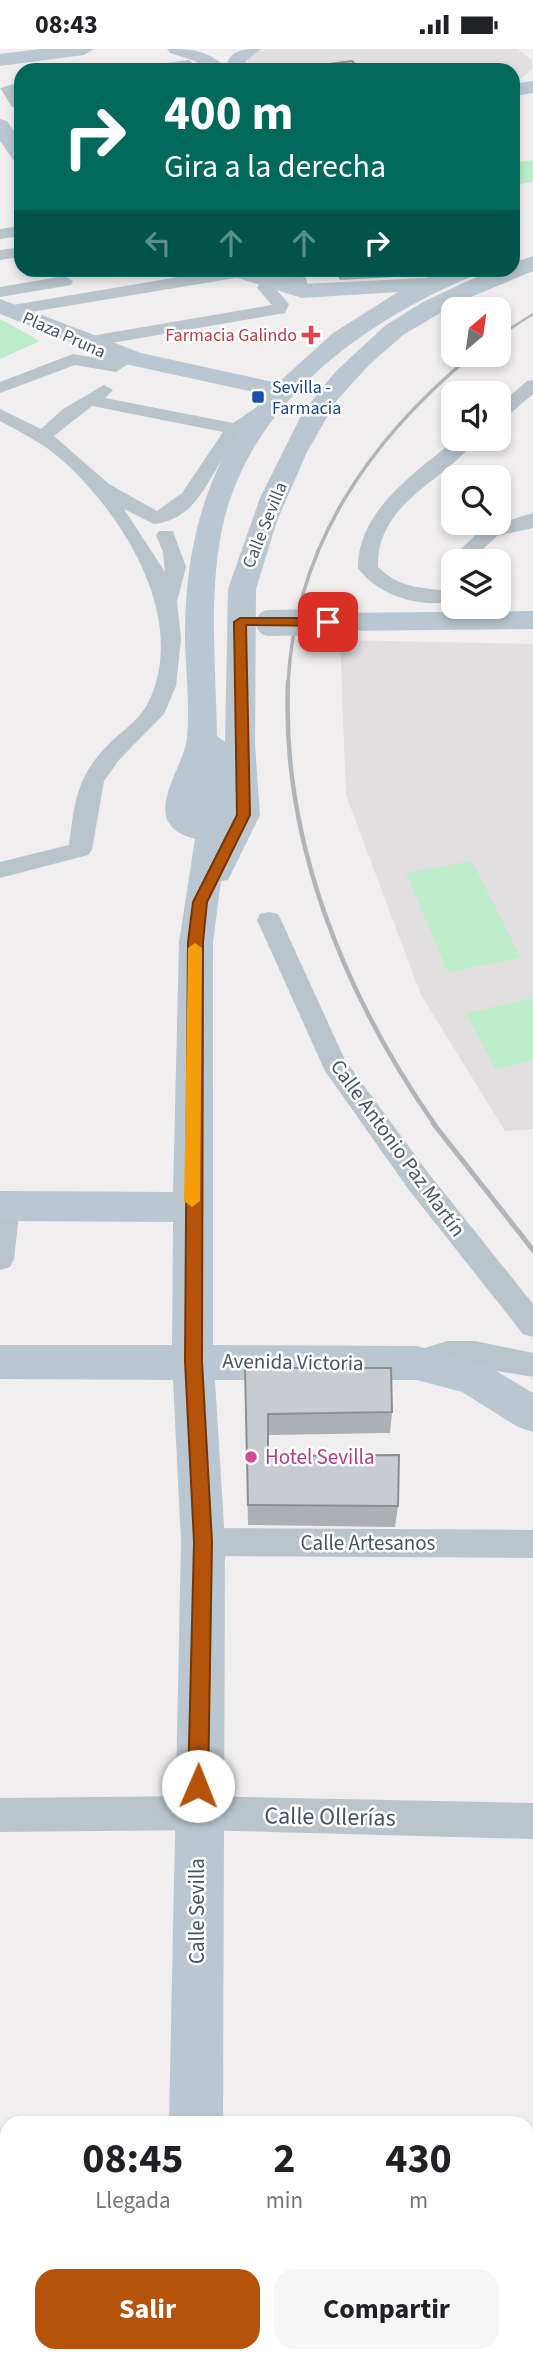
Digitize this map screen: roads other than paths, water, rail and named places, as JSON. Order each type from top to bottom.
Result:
[{"type":"main road","points":[[0,60],[84,49]]},
{"type":"main road","points":[[177,49],[211,63]]},
{"type":"main road","points":[[236,63],[237,59],[251,49]]},
{"type":"main road","name":"Calle Sevilla","points":[[196,2116],[203,1542],[193,1361],[195,942],[212,832],[194,829],[183,822],[181,810],[187,777],[202,739],[203,565],[208,534],[239,452],[280,397],[340,339],[456,277]]},
{"type":"main road","name":"Calle Sevilla","points":[[426,295],[447,298],[499,277]]},
{"type":"main road","points":[[249,279],[302,291],[383,288],[426,295]]},
{"type":"main road","name":"Calle Sevilla","points":[[200,902],[243,821],[240,622],[242,589],[247,567],[288,469],[318,409],[426,295]]},
{"type":"main road","points":[[3,304],[134,359],[280,397]]},
{"type":"main road","points":[[340,339],[340,345],[355,351],[374,347]]},
{"type":"main road","points":[[316,361],[337,357],[351,363],[352,371]]},
{"type":"main road","points":[[240,622],[328,622],[441,609]]},
{"type":"main road","points":[[511,617],[533,620]]},
{"type":"main road","points":[[212,832],[235,823],[242,803]]},
{"type":"main road","points":[[3,1206],[192,1207]]},
{"type":"main road","name":"Avenida Victoria","points":[[0,1361],[417,1363],[487,1368],[533,1414]]},
{"type":"street","points":[[14,86],[7,87],[14,99]]},
{"type":"street","points":[[3,304],[172,283],[249,279],[300,285],[298,277]]},
{"type":"street","points":[[3,304],[76,279]]},
{"type":"street","points":[[90,341],[279,309],[281,304],[249,279]]},
{"type":"street","name":"Plaza Pruna","points":[[0,388],[73,359],[116,367],[122,362],[3,304]]},
{"type":"street","points":[[48,323],[75,318]]},
{"type":"street","points":[[43,437],[133,368],[134,359]]},
{"type":"street","points":[[511,404],[533,385]]},
{"type":"street","points":[[132,531],[150,540],[159,523],[185,503],[236,429],[280,397]]},
{"type":"street","points":[[89,400],[236,429]]},
{"type":"street","points":[[0,414],[68,454],[102,488],[121,521],[147,552],[167,600],[170,625],[167,680],[157,708],[97,772],[89,788],[80,850],[0,870]]},
{"type":"street","points":[[441,605],[383,584],[368,568],[368,544],[381,520],[454,451]]},
{"type":"street","points":[[102,488],[136,506],[159,523],[176,556],[176,580],[167,600]]},
{"type":"street","points":[[136,506],[166,508],[185,503]]},
{"type":"street","points":[[471,549],[490,533],[528,523],[533,519]]},
{"type":"street","name":"Calle Antonio Paz Martín","points":[[269,920],[334,1064],[412,1172],[533,1325]]},
{"type":"street","points":[[0,1259],[3,1206]]},
{"type":"street","points":[[487,1368],[533,1365]]},
{"type":"street","name":"Calle Artesanos","points":[[203,1542],[533,1544]]},
{"type":"street","name":"Calle Ollerías","points":[[0,1815],[198,1814],[533,1821]]},
{"type":"railway","points":[[511,328],[533,314]]},
{"type":"railway","points":[[288,684],[294,634],[305,587],[322,542],[344,500],[400,423],[459,367]]},
{"type":"railway","points":[[288,684],[289,741],[295,800],[325,915],[373,1024],[435,1125]]},
{"type":"railway","points":[[433,1123],[533,1250]]},
{"type":"place","name":"Farmacia Galindo","points":[[311,335]]},
{"type":"place","name":"Sevilla - Farmacia","points":[[258,397]]},
{"type":"place","name":"Hotel Sevilla","points":[[251,1457]]}]
